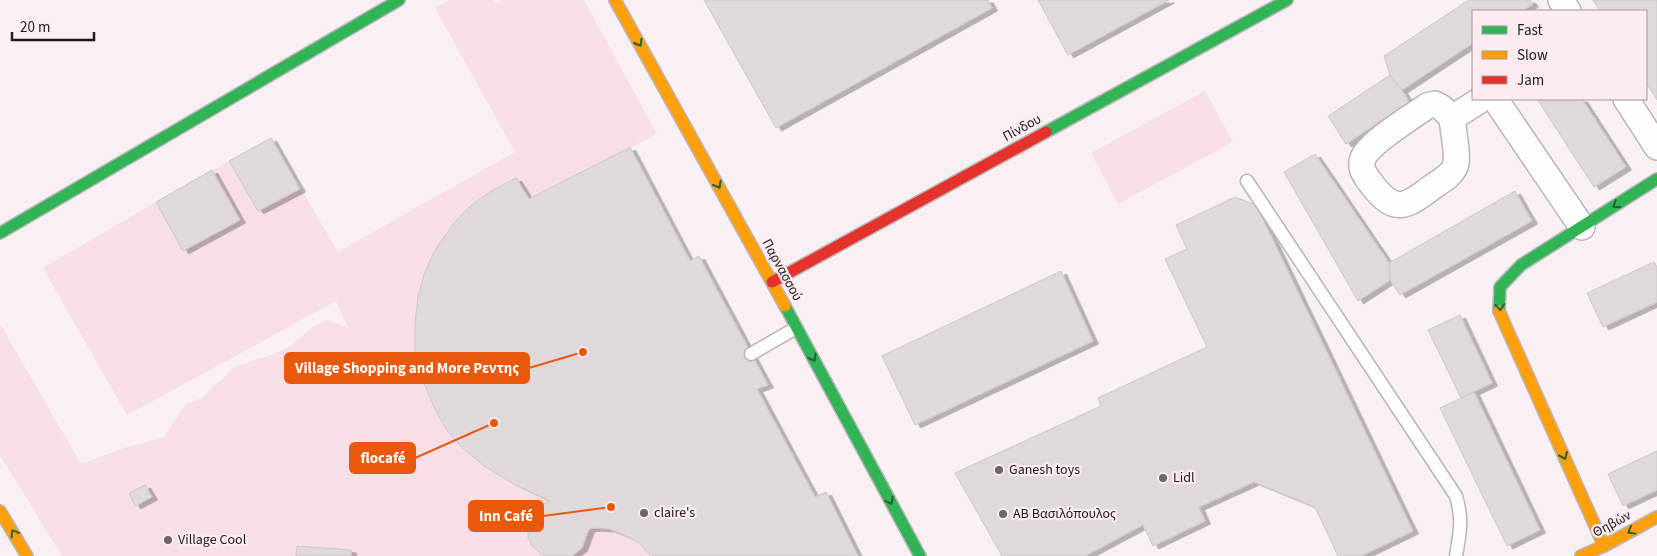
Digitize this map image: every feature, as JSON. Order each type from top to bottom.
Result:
[{"type":"street","points":[[0,233],[399,0]]},
{"type":"street","name":"Παρνασσού","points":[[615,0],[772,282],[920,556]]},
{"type":"street","name":"Πίνδου","points":[[772,282],[1287,0]]},
{"type":"street","points":[[1452,118],[1480,100]]},
{"type":"street","points":[[1496,100],[1582,227]]},
{"type":"street","points":[[1627,100],[1657,147]]},
{"type":"street","points":[[1604,546],[1499,311],[1500,287],[1521,265],[1657,179]]},
{"type":"street","points":[[0,511],[27,556]]},
{"type":"street","name":"Θηβών","points":[[1581,556],[1604,546],[1657,516]]},
{"type":"lane","points":[[1247,181],[1456,496],[1462,522],[1456,556]]},
{"type":"lane","points":[[751,354],[796,328]]},
{"type":"shaded area","points":[[448,0],[493,0],[496,4],[502,0],[584,0],[657,134],[529,199],[516,178],[479,200],[468,208],[446,233],[429,262],[419,293],[415,326],[417,358],[426,390],[440,419],[460,446],[470,455],[503,478],[550,501],[535,512],[530,519],[528,527],[531,542],[544,556],[62,556],[0,455],[0,324],[81,464],[127,447],[164,437],[186,404],[202,398],[234,367],[280,352],[292,345],[314,326],[328,320],[348,328],[336,301],[127,415],[43,268],[271,138],[338,252],[515,152],[435,8]]},
{"type":"shaded area","points":[[1205,91],[1233,142],[1118,204],[1091,153]]},
{"type":"shaded area","points":[[589,529],[609,529],[640,544],[648,556],[572,556],[582,548]]},
{"type":"building","points":[[704,0],[988,0],[992,8],[776,128]]},
{"type":"building","points":[[1038,0],[1169,0],[1068,55]]},
{"type":"building","points":[[1469,0],[1530,0],[1533,4],[1524,10],[1472,10],[1472,44],[1402,90],[1390,75],[1384,56]]},
{"type":"building","points":[[1593,0],[1657,0],[1657,100],[1647,85],[1647,10],[1599,10]]},
{"type":"building","points":[[1390,75],[1409,102],[1346,144],[1328,116]]},
{"type":"building","points":[[1538,100],[1583,100],[1626,167],[1594,187]]},
{"type":"building","points":[[271,138],[300,189],[258,211],[229,161]]},
{"type":"building","points":[[630,147],[690,261],[699,256],[768,385],[757,389],[815,497],[826,492],[858,556],[650,556],[640,544],[631,538],[609,529],[595,528],[589,529],[582,548],[572,556],[544,556],[532,546],[528,537],[528,529],[535,511],[541,505],[550,501],[514,484],[484,466],[461,447],[446,429],[434,408],[419,371],[415,350],[418,296],[431,258],[454,223],[468,208],[491,191],[516,178],[529,199]]},
{"type":"building","points":[[1315,154],[1389,263],[1390,280],[1358,301],[1284,172]]},
{"type":"building","points":[[212,170],[240,220],[183,251],[156,202]]},
{"type":"building","points":[[1515,191],[1532,221],[1400,295],[1390,280],[1389,263]]},
{"type":"building","points":[[1235,197],[1256,205],[1413,531],[1361,556],[1338,556],[1315,507],[1254,482],[1199,507],[1205,521],[1153,546],[1143,525],[1085,556],[1002,556],[955,473],[1101,406],[1098,398],[1207,347],[1165,259],[1187,249],[1176,225]]},
{"type":"building","points":[[1654,262],[1657,267],[1657,302],[1603,327],[1587,293]]},
{"type":"building","points":[[1061,271],[1093,341],[915,425],[882,356]]},
{"type":"building","points":[[1460,315],[1492,383],[1461,398],[1428,330]]},
{"type":"building","points":[[1474,392],[1540,530],[1507,546],[1440,408]]},
{"type":"building","points":[[1657,451],[1657,490],[1623,506],[1608,474]]},
{"type":"building","points":[[145,485],[152,497],[135,506],[129,493]]},
{"type":"building","points":[[297,546],[351,550],[351,556],[296,556]]},
{"type":"traffic: fast","points":[[0,233],[399,0]]},
{"type":"traffic: fast","points":[[1046,132],[1287,0]]},
{"type":"traffic: fast","points":[[1499,311],[1500,287],[1521,265],[1657,179]]},
{"type":"traffic: fast","points":[[785,306],[920,556]]},
{"type":"traffic: slow","points":[[615,0],[785,306]]},
{"type":"traffic: slow","points":[[1499,311],[1604,546]]},
{"type":"traffic: slow","points":[[0,511],[27,556]]},
{"type":"traffic: slow","points":[[1581,556],[1604,546],[1657,517]]},
{"type":"traffic: jam","points":[[772,282],[1046,132]]},
{"type":"place","name":"Village Shopping and More Ρεντης","points":[[583,352]]},
{"type":"place","name":"flocafé","points":[[494,423]]},
{"type":"place","name":"Ganesh toys","points":[[999,470]]},
{"type":"place","name":"Lidl","points":[[1163,478]]},
{"type":"place","name":"Inn Café","points":[[611,507]]},
{"type":"place","name":"claire's","points":[[644,513]]},
{"type":"place","name":"ΑΒ Βασιλόπουλος","points":[[1003,514]]},
{"type":"place","name":"Village Cool","points":[[168,540]]}]
